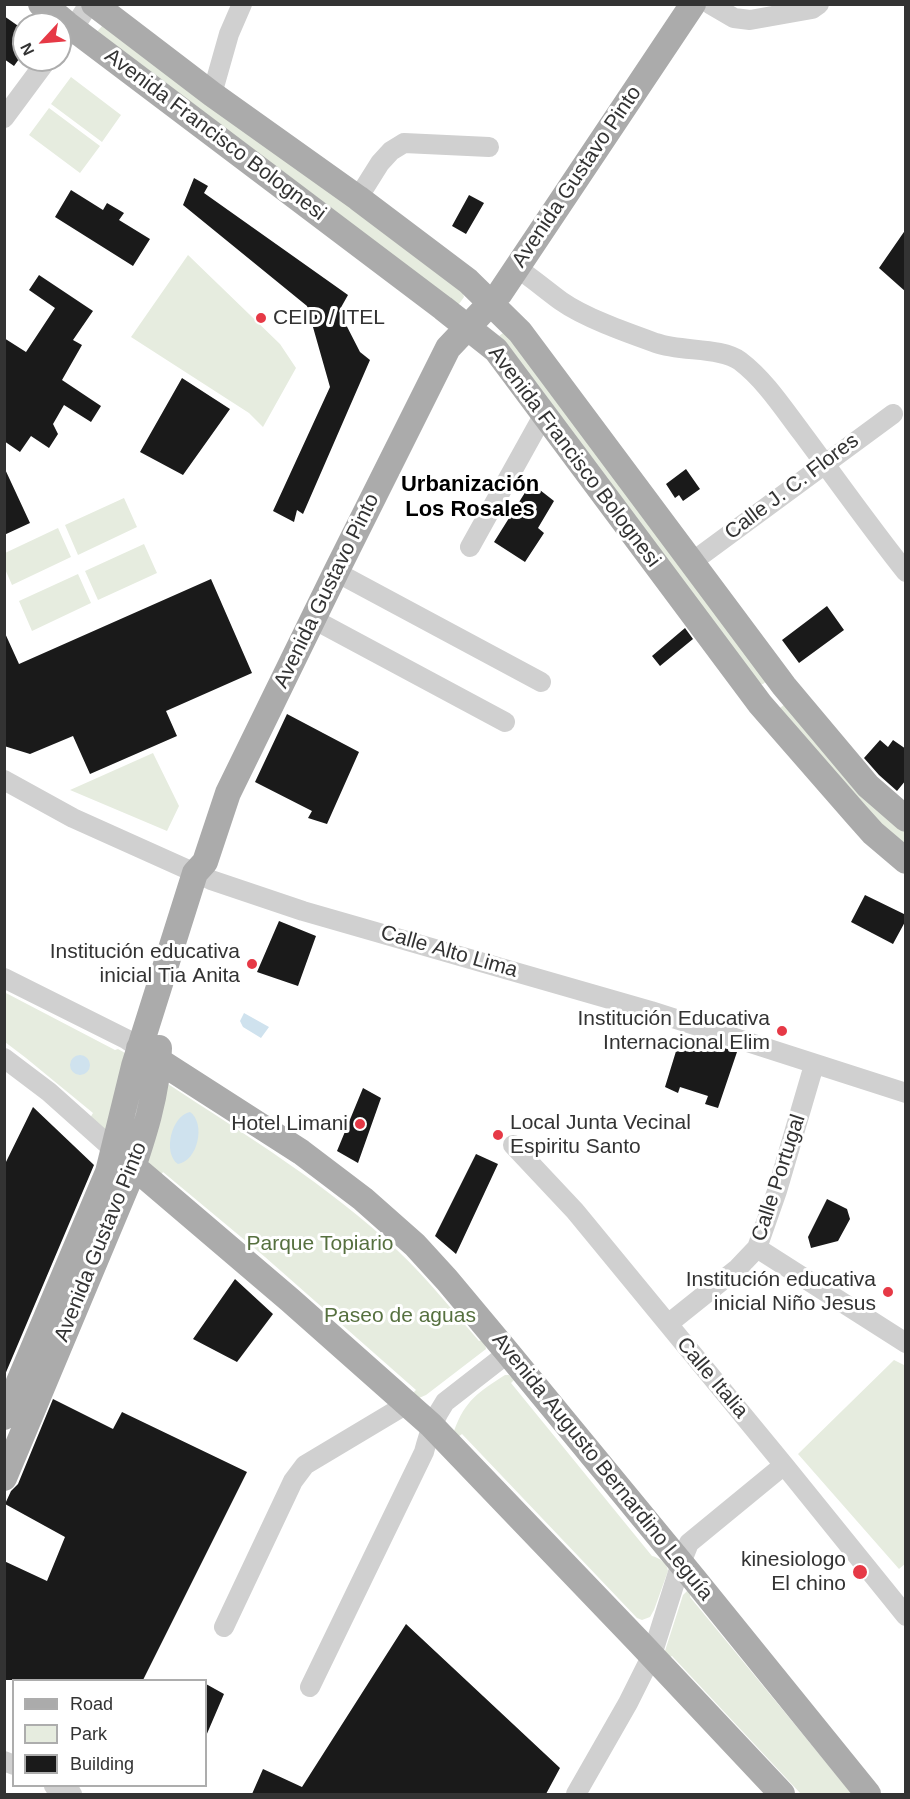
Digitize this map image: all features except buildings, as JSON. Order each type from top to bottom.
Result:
[{"type":"main road","name":"Avenida Francisco Bolognesi","points":[[94,4],[212,94],[358,198],[468,281],[520,332],[784,686],[868,786],[906,819]]},
{"type":"main road","name":"Avenida Gustavo Pinto","points":[[4,1417],[108,1172],[118,1128],[149,1054],[228,794],[336,572],[448,348],[500,293],[693,4]]},
{"type":"main road","name":"Avenida Francisco Bolognesi","points":[[72,40],[468,327],[496,350],[760,705],[873,833],[906,861]]},
{"type":"main road","points":[[760,705],[784,686]]},
{"type":"main road","name":"Avenida Gustavo Pinto","points":[[4,1478],[141,1146],[154,1090],[149,1054]]},
{"type":"main road","name":"Avenida Augusto Bernardino Leguía","points":[[149,1054],[301,1152],[363,1199],[431,1262],[681,1563],[868,1794]]},
{"type":"main road","points":[[114,1150],[290,1300],[431,1425],[782,1794]]},
{"type":"street","points":[[72,29],[89,4]]},
{"type":"street","points":[[212,94],[229,34],[242,4]]},
{"type":"street","points":[[710,4],[734,18],[750,20],[812,9],[819,4]]},
{"type":"street","points":[[4,118],[38,72]]},
{"type":"street","points":[[358,198],[380,163],[391,151],[404,143],[489,147]]},
{"type":"street","points":[[517,268],[562,302],[628,333],[659,344],[724,353],[739,361],[769,390],[906,572]]},
{"type":"street","points":[[470,547],[544,414]]},
{"type":"street","name":"Calle J. C. Flores","points":[[692,562],[894,414]]},
{"type":"street","points":[[336,572],[542,682]]},
{"type":"street","points":[[314,619],[505,722]]},
{"type":"street","name":"Calle Alto Lima","points":[[4,780],[74,818],[303,911],[651,1011],[906,1093]]},
{"type":"street","name":"Avenida Augusto Bernardino Leguía","points":[[4,978],[126,1039],[149,1054]]},
{"type":"street","points":[[4,1058],[49,1092],[114,1150]]},
{"type":"street","name":"Calle Portugal","points":[[668,1324],[738,1269],[757,1248],[777,1191],[814,1065]]},
{"type":"street","name":"Calle Italia","points":[[513,1145],[575,1211],[906,1616]]},
{"type":"street","points":[[757,1248],[906,1343]]},
{"type":"street","points":[[310,1687],[424,1452],[431,1425],[445,1402],[508,1353]]},
{"type":"street","points":[[224,1627],[293,1481],[305,1466],[407,1404]]},
{"type":"street","points":[[576,1794],[652,1655],[689,1543],[784,1464]]},
{"type":"street","points":[[58,1787],[72,1794]]},
{"type":"green space","points":[[103,25],[461,287],[464,297],[459,304],[448,302],[94,35]]},
{"type":"green space","points":[[71,77],[121,115],[102,142],[51,104]]},
{"type":"green space","points":[[49,108],[100,146],[80,173],[29,135]]},
{"type":"green space","points":[[188,255],[280,344],[296,368],[263,427],[249,413],[131,337]]},
{"type":"green space","points":[[503,333],[513,336],[768,680],[763,684],[754,684],[499,336]]},
{"type":"green space","points":[[124,498],[137,527],[78,555],[65,525]]},
{"type":"green space","points":[[58,528],[71,557],[12,585],[5,569],[5,553]]},
{"type":"green space","points":[[144,544],[157,573],[98,600],[85,571]]},
{"type":"green space","points":[[78,574],[91,603],[32,631],[19,601]]},
{"type":"green space","points":[[785,704],[905,826],[905,853],[780,708]]},
{"type":"green space","points":[[153,753],[179,806],[167,831],[70,790]]},
{"type":"green space","points":[[4,992],[115,1050],[118,1049],[125,1053],[108,1128],[104,1130],[90,1118],[93,1113],[5,1042]]},
{"type":"green space","name":"Parque Topiario","points":[[168,1084],[286,1162],[371,1226],[419,1272],[479,1341],[484,1339],[486,1349],[426,1395],[419,1398],[412,1394],[416,1390],[265,1257],[163,1172],[161,1175],[151,1166],[148,1162]]},
{"type":"green space","points":[[894,1360],[906,1366],[906,1563],[899,1569],[798,1454]]},
{"type":"green space","points":[[505,1375],[509,1375],[514,1380],[511,1383],[652,1556],[660,1559],[666,1565],[668,1571],[650,1617],[642,1620],[637,1618],[462,1434],[458,1437],[454,1431],[468,1404]]},
{"type":"green space","points":[[688,1590],[691,1592],[690,1597],[852,1794],[801,1794],[672,1656],[668,1658],[664,1654],[683,1595]]},
{"type":"water","points":[[244,1013],[269,1027],[261,1038],[243,1027],[240,1021]]},
{"type":"water","points":[[76,1055],[84,1055],[90,1061],[90,1069],[84,1075],[76,1075],[70,1069],[70,1061]]},
{"type":"water","points":[[190,1112],[198,1124],[198,1141],[191,1156],[178,1164],[171,1152],[171,1135],[178,1120]]},
{"type":"place","name":"CEID / ITEL","points":[[261,318]]},
{"type":"place","name":"Institución educativa inicial Tia Anita","points":[[252,964]]},
{"type":"place","name":"Institución Educativa Internacional Elim","points":[[782,1031]]},
{"type":"place","name":"Hotel Limani","points":[[360,1124]]},
{"type":"place","name":"Local Junta Vecinal Espiritu Santo","points":[[498,1135]]},
{"type":"place","name":"Institución educativa inicial Niño Jesus","points":[[888,1292]]},
{"type":"place","name":"kinesiologo El chino","points":[[860,1572]]},
{"type":"district","name":"Urbanización Los Rosales","points":[[470,498]]},
{"type":"park label","name":"Paseo de aguas","points":[[400,1316]]}]
